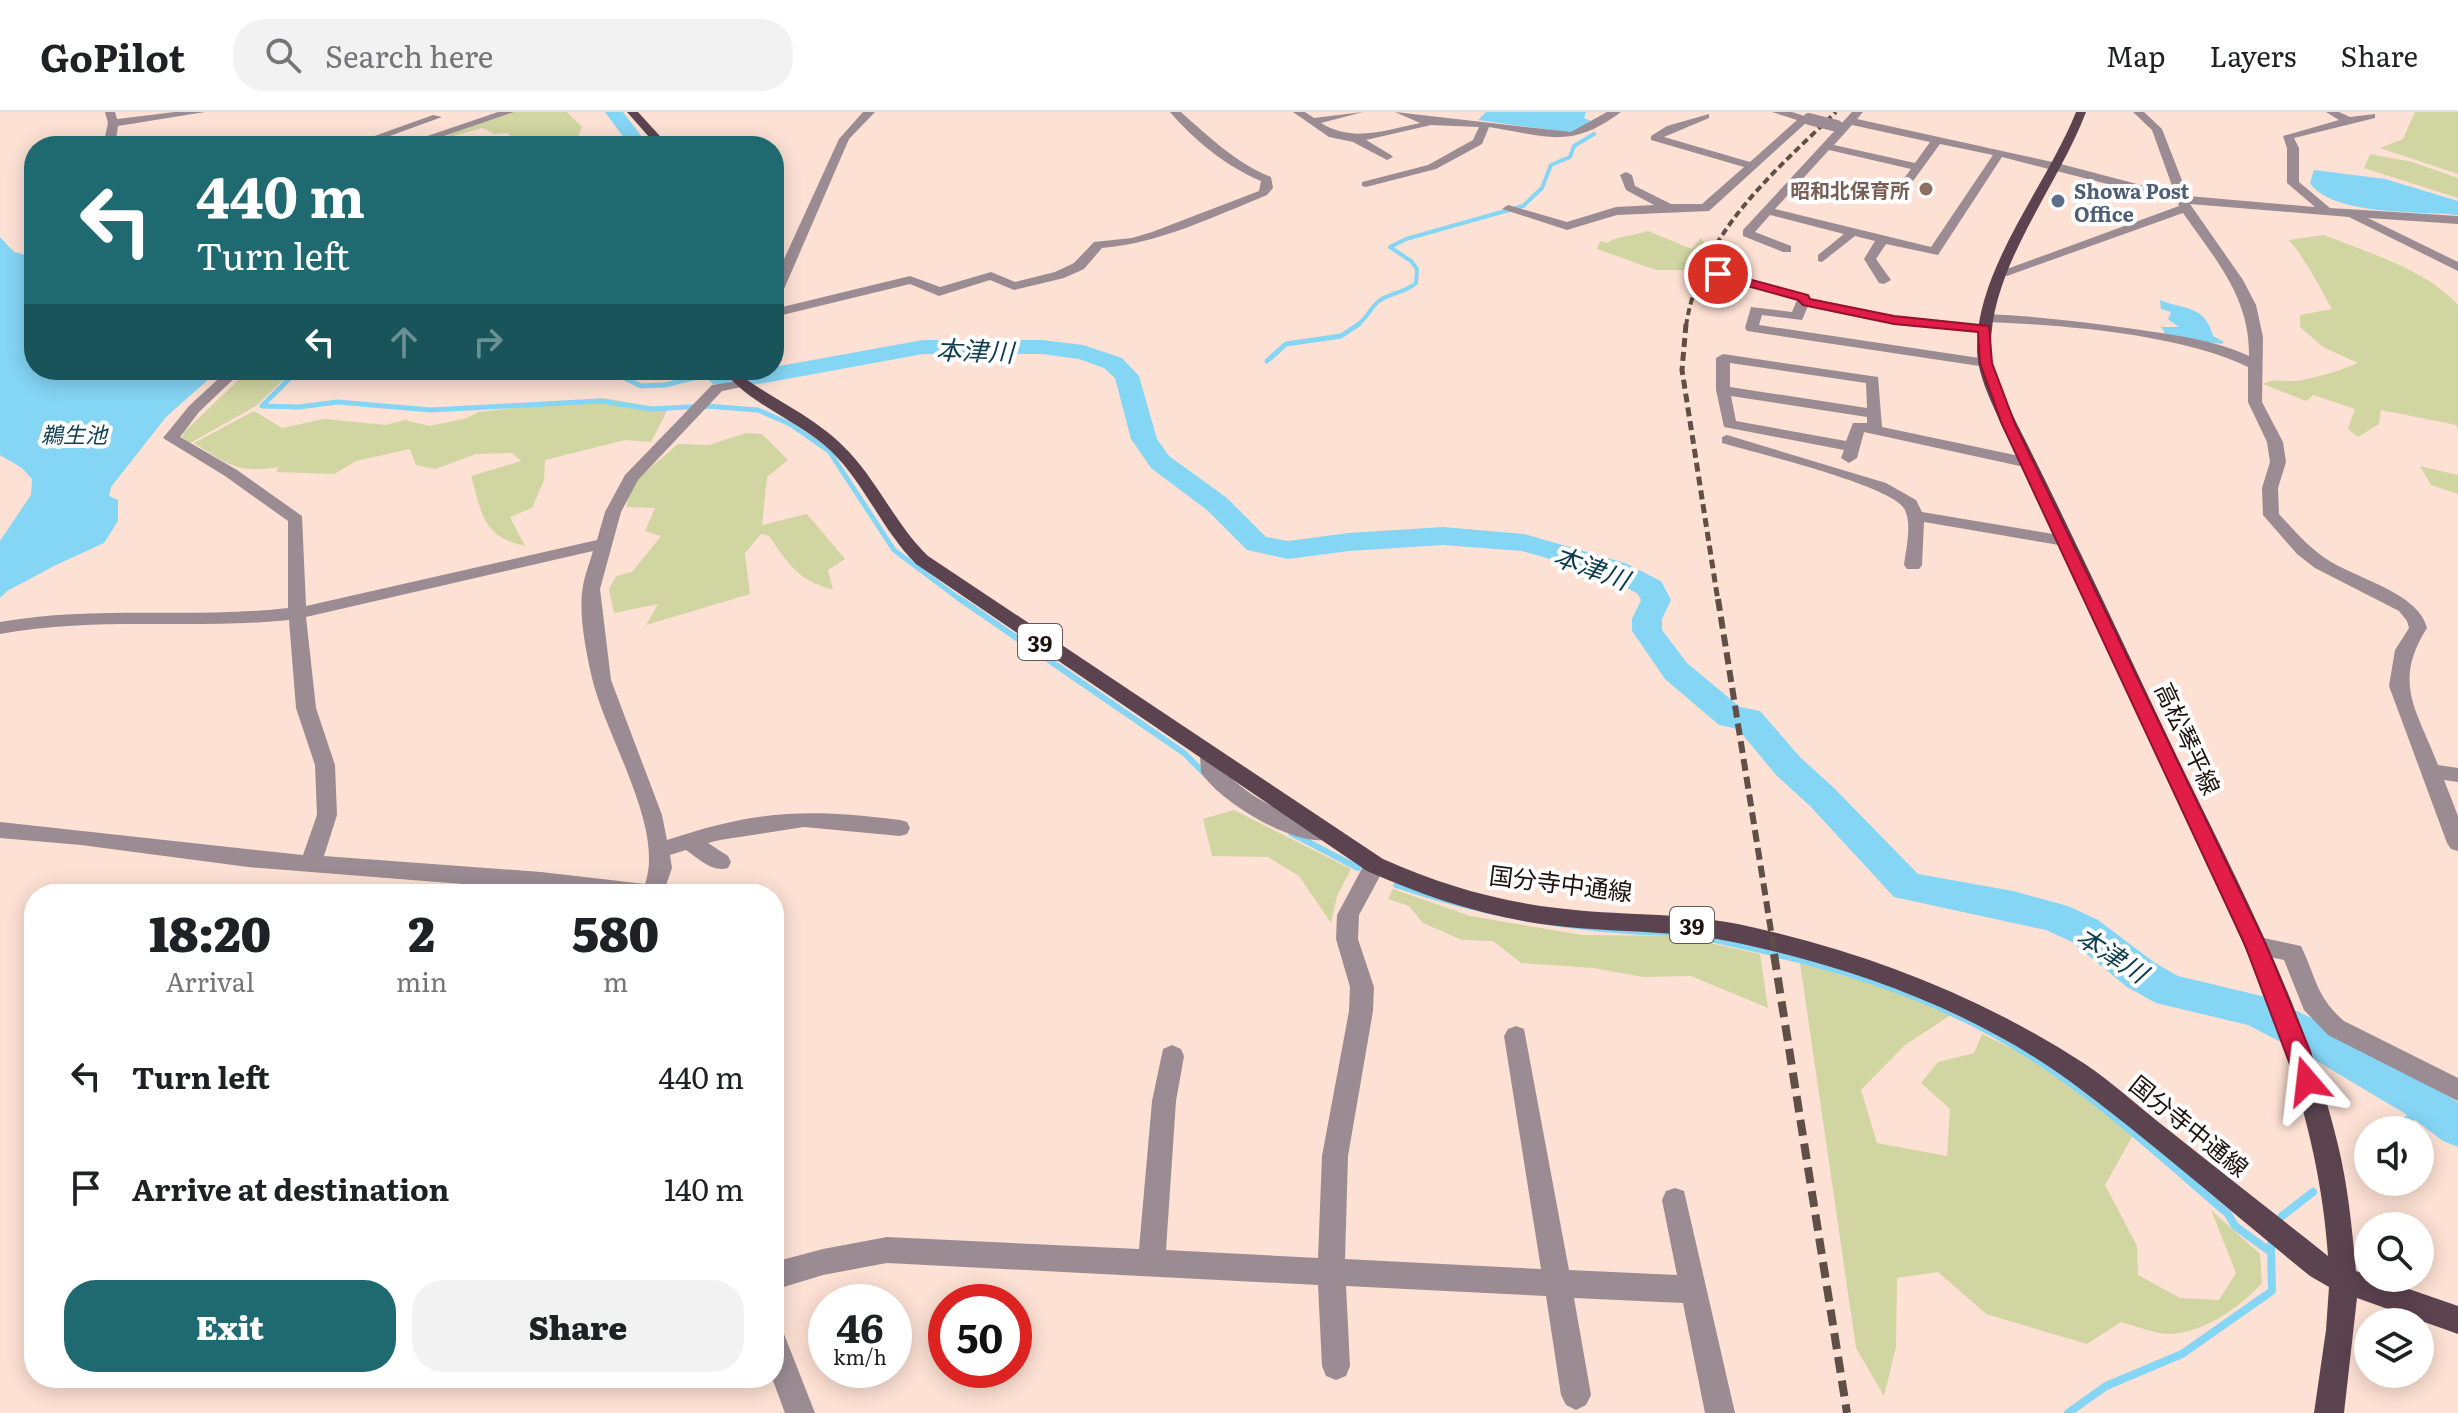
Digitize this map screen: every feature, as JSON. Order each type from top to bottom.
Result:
[{"type":"main road","points":[[632,112],[654,136]]},
{"type":"main road","name":"高松琴平線","points":[[2081,112],[2002,273],[1985,324],[1986,363],[2009,424],[2255,945],[2299,1051],[2334,1189],[2343,1280],[2342,1316],[2329,1413]]},
{"type":"main road","name":"39","points":[[740,380],[838,450],[857,473],[889,525],[922,560],[1210,756]]},
{"type":"main road","name":"国分寺中通線","points":[[1323,833],[1375,865],[1412,883],[1478,904],[1584,920],[1679,923],[1734,932],[1873,970],[1934,995],[2039,1047],[2079,1074],[2295,1249],[2343,1280],[2458,1320]]},
{"type":"street","points":[[112,117],[200,112]]},
{"type":"street","points":[[434,136],[506,112]]},
{"type":"street","points":[[784,274],[844,139],[856,123],[870,112]]},
{"type":"street","points":[[1177,113],[1194,112]]},
{"type":"street","points":[[1298,112],[1333,135],[1356,139],[1387,157]]},
{"type":"street","points":[[1313,121],[1358,112]]},
{"type":"street","points":[[1400,112],[1408,117],[1441,123]]},
{"type":"street","points":[[1468,122],[1477,112]]},
{"type":"street","points":[[1356,139],[1441,123],[1468,122],[1583,134],[1601,118],[1616,112]]},
{"type":"street","points":[[1689,112],[1710,115],[1671,128],[1655,138],[1752,166]]},
{"type":"street","points":[[1777,112],[1807,119],[1847,122],[2057,166],[2184,204],[2458,220]]},
{"type":"street","points":[[2138,112],[2157,129],[2184,204],[2236,280],[2249,305],[2256,337],[2255,402],[2275,442],[2278,462],[2270,488],[2271,515],[2303,550],[2321,564],[2405,607],[2416,619],[2418,628],[2404,650],[2398,686],[2458,843]]},
{"type":"street","points":[[2157,129],[2163,126],[2161,112]]},
{"type":"street","points":[[2331,112],[2349,121]]},
{"type":"street","points":[[784,311],[910,280],[939,292],[991,276],[1014,286],[1033,283],[1071,271],[1098,245],[1133,242],[1156,235],[1263,193],[1267,188],[1267,179],[1247,171],[1206,141],[1177,113]]},
{"type":"street","points":[[1343,114],[1376,134]]},
{"type":"street","points":[[2326,211],[2293,183],[2293,148],[2288,136],[2371,116]]},
{"type":"street","points":[[385,136],[437,117]]},
{"type":"street","points":[[1510,210],[1567,226],[1616,211],[1705,208],[1807,119]]},
{"type":"street","points":[[1787,249],[1747,233],[1847,122]]},
{"type":"street","points":[[1366,184],[1432,167],[1478,142],[1485,124]]},
{"type":"street","points":[[1899,193],[1937,140]]},
{"type":"street","points":[[1825,146],[1918,167]]},
{"type":"street","points":[[1767,211],[1934,252],[1999,154]]},
{"type":"street","points":[[1626,175],[1630,188],[1669,208]]},
{"type":"street","points":[[2002,273],[2184,204]]},
{"type":"street","points":[[2346,212],[2458,267]]},
{"type":"street","points":[[1822,258],[1853,232]]},
{"type":"street","points":[[1883,239],[1870,259],[1884,280]]},
{"type":"street","points":[[1718,274],[1804,298],[1797,317],[1756,310],[1752,328],[1986,363]]},
{"type":"street","points":[[1803,301],[1894,320],[1985,324],[2042,320],[2180,340],[2222,349],[2254,364]]},
{"type":"street","points":[[1723,358],[1873,380],[1875,422],[1858,426],[1850,454],[1729,424],[1723,390],[1723,358]]},
{"type":"street","points":[[225,380],[194,409],[171,438],[231,473],[296,519],[297,613],[306,708],[325,765],[327,815],[311,863]]},
{"type":"street","points":[[655,884],[661,868],[652,815],[602,680],[591,606],[602,544],[621,491],[698,406],[731,380]]},
{"type":"street","points":[[1723,390],[1875,422],[2029,463]]},
{"type":"street","points":[[1727,440],[1880,484],[1905,498],[1916,516],[1913,565]]},
{"type":"street","points":[[1916,516],[2065,541]]},
{"type":"street","points":[[0,628],[48,620],[297,613],[538,555],[602,544]]},
{"type":"street","points":[[1210,756],[1211,772],[1240,801],[1291,827],[1323,833]]},
{"type":"street","points":[[2432,771],[2458,775]]},
{"type":"street","points":[[659,851],[753,825],[788,820],[826,819],[900,828]]},
{"type":"street","points":[[0,830],[81,837],[248,859],[573,884]]},
{"type":"street","points":[[688,841],[720,862]]},
{"type":"street","points":[[1336,1366],[1331,1273],[1335,1156],[1361,1011],[1362,987],[1347,939],[1348,915],[1375,865]]},
{"type":"street","points":[[2255,945],[2293,953],[2309,1001],[2319,1015],[2336,1028],[2458,1090]]},
{"type":"street","points":[[1516,1036],[1576,1395]]},
{"type":"street","points":[[1151,1264],[1164,1101],[1172,1056]]},
{"type":"street","points":[[1675,1200],[1720,1413]]},
{"type":"street","points":[[784,1273],[887,1250],[1695,1290]]},
{"type":"street","points":[[784,1371],[800,1413]]},
{"type":"green space","points":[[507,112],[567,112],[582,127],[578,136],[511,136],[507,133],[494,134],[482,128],[445,136]]},
{"type":"green space","points":[[2415,112],[2458,112],[2458,174],[2380,148],[2403,139]]},
{"type":"green space","points":[[2370,154],[2412,162],[2458,178],[2458,198],[2364,168]]},
{"type":"green space","points":[[1648,231],[1692,249],[1701,238],[1706,245],[1702,257],[1690,270],[1656,270],[1597,249],[1600,241],[1606,243]]},
{"type":"green space","points":[[2324,235],[2413,272],[2445,292],[2458,305],[2458,429],[2456,425],[2381,410],[2379,424],[2358,437],[2348,429],[2355,409],[2313,395],[2306,401],[2263,384],[2311,378],[2358,363],[2323,347],[2300,327],[2300,315],[2332,309],[2305,262],[2288,240]]},
{"type":"green space","points":[[239,380],[283,380],[256,406],[190,443],[182,438],[184,432]]},
{"type":"green space","points":[[604,398],[668,409],[651,442],[625,440],[545,460],[544,480],[532,508],[510,517],[525,546],[511,542],[492,530],[482,512],[471,476],[521,461],[512,453],[476,454],[435,469],[416,465],[410,449],[356,461],[334,474],[276,472],[279,467],[243,468],[225,462],[194,443],[254,411],[282,428],[324,419],[386,425],[405,420],[430,426],[467,418],[479,412]]},
{"type":"green space","points":[[746,433],[762,434],[788,460],[767,477],[762,525],[807,514],[845,559],[828,570],[833,590],[803,576],[789,564],[769,536],[761,534],[745,553],[750,594],[646,625],[658,604],[614,613],[609,589],[616,576],[632,572],[661,536],[645,531],[655,508],[626,507],[634,482],[678,444],[709,445]]},
{"type":"green space","points":[[2420,466],[2458,475],[2458,494],[2431,485]]},
{"type":"green space","points":[[1234,810],[1351,869],[1337,896],[1331,923],[1299,876],[1268,857],[1212,856],[1203,819]]},
{"type":"green space","points":[[1393,889],[1470,916],[1582,935],[1678,936],[1760,954],[1768,1008],[1691,976],[1644,977],[1593,968],[1521,963],[1493,941],[1462,940],[1423,923],[1409,906],[1388,899]]},
{"type":"green space","points":[[1800,963],[1901,992],[1954,1013],[1905,1045],[1861,1090],[1877,1143],[1947,1156],[1950,1109],[1921,1083],[1938,1062],[1974,1053],[1982,1034],[2032,1058],[2133,1135],[2105,1185],[2137,1246],[2138,1275],[2180,1298],[2219,1300],[2236,1273],[2211,1210],[2260,1254],[2262,1283],[2232,1310],[2196,1329],[2164,1334],[2121,1322],[2087,1344],[1986,1314],[1938,1272],[1897,1278],[1896,1347],[1884,1396],[1856,1348]]},
{"type":"water","points":[[1486,112],[1586,112],[1584,118],[1591,121],[1572,133],[1478,120]]},
{"type":"water","points":[[2314,170],[2385,179],[2458,201],[2458,215],[2356,207],[2321,194],[2310,183]]},
{"type":"water","name":"鵜生池","points":[[0,237],[14,252],[24,254],[24,380],[208,380],[166,417],[111,487],[109,496],[118,500],[118,521],[104,543],[56,565],[7,591],[0,598],[0,541],[31,495],[32,479],[22,468],[0,455]]},
{"type":"water","points":[[2160,300],[2193,310],[2205,319],[2213,336],[2224,342],[2167,336],[2161,327],[2179,327],[2168,319],[2171,312],[2161,309]]},
{"type":"waterway","name":"本津川","points":[[614,112],[632,136]]},
{"type":"waterway","points":[[1356,326],[1379,301],[1416,283],[1417,269],[1411,261],[1390,247],[1406,239],[1523,206],[1542,188],[1551,165],[1570,157],[1574,146],[1594,134]]},
{"type":"waterway","points":[[1267,361],[1286,344],[1341,336],[1356,326]]},
{"type":"waterway","name":"本津川","points":[[784,372],[923,347],[1042,347],[1083,352],[1113,363],[1127,376],[1144,439],[1160,462],[1217,504],[1257,544],[1288,550],[1349,542],[1443,536],[1524,543],[1615,569],[1650,588],[1656,600],[1647,619],[1647,631],[1676,671],[1731,717],[1748,719],[1788,766],[1822,797],[1907,887],[2013,906],[2055,917],[2085,931],[2141,975],[2170,991],[2256,1010],[2326,1045],[2429,1106],[2458,1127]]},
{"type":"waterway","points":[[288,380],[262,406],[299,407],[337,402],[431,410],[600,401],[651,409],[706,406],[758,410],[790,424],[829,451],[894,550],[962,601]]},
{"type":"waterway","points":[[629,380],[641,386],[685,380]]},
{"type":"waterway","points":[[960,599],[1184,753],[1207,776]]},
{"type":"waterway","points":[[1291,833],[1358,868]]},
{"type":"waterway","points":[[1396,885],[1464,905],[1533,920],[1603,929],[1674,933]]},
{"type":"waterway","points":[[1697,936],[1778,954]]},
{"type":"waterway","points":[[1778,954],[1787,956]]},
{"type":"waterway","points":[[1778,954],[1846,972],[1912,995],[2008,1041],[2063,1077],[2112,1115],[2228,1214],[2235,1226],[2268,1250]]},
{"type":"waterway","points":[[2413,1116],[2429,1106]]},
{"type":"waterway","points":[[2282,1216],[2313,1192]]},
{"type":"waterway","points":[[2068,1413],[2106,1386],[2182,1354],[2272,1291],[2271,1244]]},
{"type":"railway","points":[[1686,326],[1706,262],[1723,234],[1765,182],[1836,112]]},
{"type":"railway","points":[[1686,324],[1682,370],[1718,601]]},
{"type":"railway","points":[[1718,599],[1775,956]]},
{"type":"railway","points":[[1774,954],[1847,1413]]},
{"type":"place","name":"昭和北保育所","points":[[1926,189]]},
{"type":"place","name":"Showa Post Office","points":[[2058,201]]},
{"type":"route","points":[[1718,274],[1804,298],[1803,301],[1894,320],[1985,329],[1984,349],[1993,387],[2255,945],[2299,1051],[2307,1081]]}]
